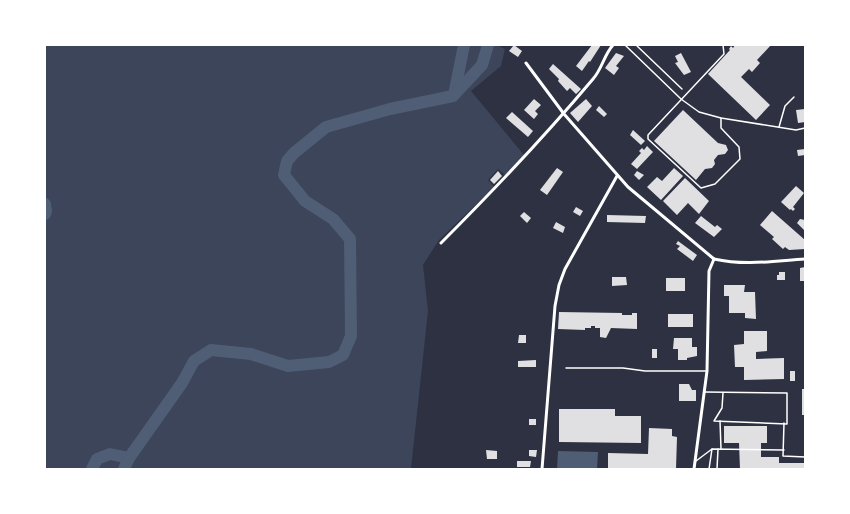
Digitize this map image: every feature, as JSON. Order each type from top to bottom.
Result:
[{"type":"street","points":[[441,244],[506,178],[564,114],[598,73],[613,45]]},
{"type":"street","points":[[526,63],[564,114],[617,176],[628,187],[714,259],[731,263],[754,263],[805,259]]},
{"type":"street","points":[[542,469],[555,306],[559,285],[565,269],[617,176]]},
{"type":"street","points":[[694,469],[707,371],[709,272],[714,259]]},
{"type":"lane","points":[[625,45],[681,99],[699,112],[722,118],[796,130],[805,128]]},
{"type":"lane","points":[[636,45],[682,89]]},
{"type":"lane","points":[[722,118],[721,128],[739,147],[740,159],[715,184],[701,188],[648,139],[648,135],[724,54],[723,45]]},
{"type":"lane","points":[[779,127],[785,106],[794,97]]},
{"type":"lane","points":[[566,368],[623,368],[645,371],[707,371]]},
{"type":"lane","points":[[705,392],[787,393],[787,424],[784,424],[783,456],[805,456]]},
{"type":"lane","points":[[723,393],[722,408],[714,421],[784,424]]},
{"type":"lane","points":[[720,421],[721,449]]},
{"type":"lane","points":[[709,469],[712,449]]},
{"type":"lane","points":[[694,462],[712,449],[784,450]]},
{"type":"lane","points":[[717,469],[718,449]]},
{"type":"shaded area","points":[[45,45],[496,45],[505,49],[501,66],[471,91],[524,155],[505,175],[498,169],[488,180],[494,187],[439,240],[423,265],[428,311],[411,469],[45,469]]},
{"type":"shaded area","points":[[558,451],[598,452],[597,469],[557,469]]},
{"type":"building","points":[[514,45],[522,51],[518,57],[509,51]]},
{"type":"building","points":[[592,45],[601,45],[582,71],[576,66]]},
{"type":"building","points":[[735,45],[771,45],[757,60],[760,63],[752,72],[749,69],[741,77],[770,105],[756,120],[708,74],[730,50],[729,49],[731,46],[733,48]]},
{"type":"building","points":[[616,53],[624,56],[616,66],[619,68],[614,75],[605,68]]},
{"type":"building","points":[[681,53],[691,72],[684,75],[675,63],[678,62],[675,56]]},
{"type":"building","points":[[553,64],[581,89],[576,94],[570,88],[567,91],[558,81],[559,79],[549,69]]},
{"type":"building","points":[[534,99],[541,105],[535,111],[538,114],[534,119],[524,110]]},
{"type":"building","points":[[586,99],[592,106],[578,122],[570,113]]},
{"type":"building","points":[[599,106],[607,114],[604,117],[596,110]]},
{"type":"building","points":[[805,109],[805,122],[798,123],[796,110]]},
{"type":"building","points":[[683,110],[718,143],[726,145],[728,150],[725,154],[718,155],[714,160],[715,164],[712,168],[705,169],[696,180],[654,141]]},
{"type":"building","points":[[512,112],[533,131],[528,137],[506,118]]},
{"type":"building","points":[[633,130],[645,141],[641,145],[630,135]]},
{"type":"building","points":[[647,146],[653,152],[637,169],[631,164],[641,153],[639,151],[642,148],[644,150]]},
{"type":"building","points":[[805,149],[805,155],[798,156],[797,150]]},
{"type":"building","points":[[557,168],[563,172],[547,195],[540,190]]},
{"type":"building","points":[[674,168],[683,176],[661,200],[647,187],[657,177],[662,181]]},
{"type":"building","points":[[498,171],[502,176],[494,184],[490,180]]},
{"type":"building","points":[[637,171],[644,175],[639,180],[634,175]]},
{"type":"building","points":[[685,178],[709,201],[699,214],[688,203],[677,215],[663,201]]},
{"type":"building","points":[[796,186],[804,193],[793,207],[795,209],[793,211],[781,202]]},
{"type":"building","points":[[576,207],[583,211],[580,216],[573,212]]},
{"type":"building","points":[[772,211],[805,240],[805,249],[789,250],[785,247],[783,249],[772,239],[774,237],[760,225]]},
{"type":"building","points":[[524,212],[531,218],[527,223],[520,216]]},
{"type":"building","points":[[607,215],[646,216],[645,223],[607,222]]},
{"type":"building","points":[[701,216],[715,227],[717,225],[722,229],[714,237],[695,223]]},
{"type":"building","points":[[800,219],[805,220],[804,230],[797,223]]},
{"type":"building","points":[[556,222],[565,227],[563,233],[553,228]]},
{"type":"building","points":[[678,241],[697,255],[693,261],[677,249],[680,246],[676,244]]},
{"type":"building","points":[[805,267],[805,281],[800,281],[800,268]]},
{"type":"building","points":[[779,272],[785,272],[785,280],[777,280],[777,275],[779,275]]},
{"type":"building","points":[[612,277],[626,277],[627,285],[612,286]]},
{"type":"building","points":[[666,278],[685,278],[685,291],[666,291]]},
{"type":"building","points":[[724,285],[745,285],[744,292],[755,292],[756,319],[745,318],[745,313],[729,313],[729,296],[724,296]]},
{"type":"building","points":[[559,312],[622,313],[622,315],[632,315],[632,313],[637,313],[637,329],[611,328],[606,338],[600,337],[600,328],[595,328],[595,326],[585,328],[585,330],[558,329]]},
{"type":"building","points":[[668,314],[693,314],[693,327],[668,327]]},
{"type":"building","points":[[744,331],[767,331],[767,351],[756,352],[756,359],[784,358],[784,379],[744,380],[744,367],[735,367],[734,345],[744,344]]},
{"type":"building","points":[[519,335],[526,335],[526,343],[518,343]]},
{"type":"building","points":[[674,338],[692,338],[692,347],[697,347],[697,356],[687,358],[687,360],[678,360],[678,349],[673,349]]},
{"type":"building","points":[[652,349],[657,349],[657,358],[652,358]]},
{"type":"building","points":[[536,360],[536,367],[518,367],[518,361]]},
{"type":"building","points":[[790,371],[795,371],[795,381],[790,381]]},
{"type":"building","points":[[679,384],[689,384],[692,390],[696,390],[696,401],[679,401]]},
{"type":"building","points":[[802,389],[805,389],[805,415],[802,415]]},
{"type":"building","points":[[559,409],[615,409],[615,416],[641,416],[641,443],[559,442]]},
{"type":"building","points":[[529,419],[536,419],[536,425],[529,425]]},
{"type":"building","points":[[724,426],[767,426],[767,443],[761,443],[761,457],[779,457],[779,463],[805,463],[805,469],[740,469],[739,443],[724,443]]},
{"type":"building","points":[[649,428],[672,429],[672,436],[677,437],[676,469],[608,469],[608,453],[648,454]]},
{"type":"building","points":[[486,450],[497,451],[497,459],[487,459]]},
{"type":"building","points":[[529,450],[537,450],[536,457],[529,456]]},
{"type":"building","points":[[517,461],[531,461],[530,467],[517,467]]},
{"type":"waterway","points":[[454,95],[464,45]]},
{"type":"waterway","points":[[124,469],[129,458],[182,383],[194,361],[211,350],[251,354],[288,366],[329,362],[343,355],[351,336],[350,239],[333,219],[305,201],[284,175],[287,161],[294,153],[326,127],[390,109],[453,96],[482,65],[488,45]]},
{"type":"waterway","points":[[45,204],[45,214]]},
{"type":"waterway","points":[[92,469],[97,459],[110,454],[129,458]]}]
